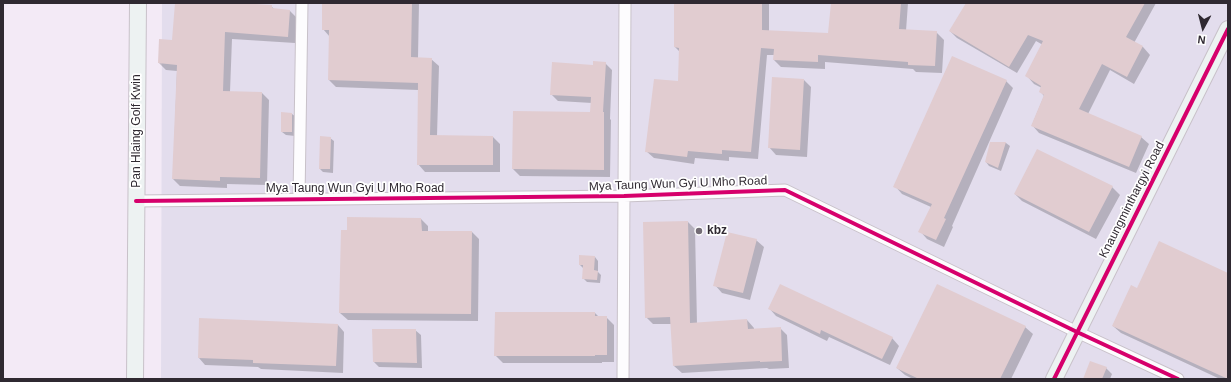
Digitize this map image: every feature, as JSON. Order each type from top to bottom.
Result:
[{"type":"street","name":"Pan Hlaing Golf Kwin","points":[[135,379],[138,3]]},
{"type":"street","points":[[299,199],[302,3]]},
{"type":"street","points":[[623,379],[625,3]]},
{"type":"street","name":"Knaungminthargyi Road","points":[[1054,379],[1228,29]]},
{"type":"street","name":"Mya Taung Wun Gyi U Mho Road","points":[[136,200],[624,196],[785,190],[1077,332],[1178,379]]},
{"type":"shaded area","points":[[162,3],[1228,3],[1228,379],[161,379]]},
{"type":"building","points":[[175,3],[239,3],[272,5],[272,8],[290,10],[288,37],[225,32],[223,91],[262,92],[260,178],[220,177],[220,181],[172,179],[177,65],[158,63],[159,39],[172,40]]},
{"type":"building","points":[[322,3],[412,3],[411,57],[432,58],[430,135],[493,136],[493,165],[417,165],[418,83],[328,80],[329,30],[322,30]]},
{"type":"building","points":[[674,3],[762,3],[762,30],[828,33],[831,3],[901,3],[899,29],[937,31],[935,66],[908,65],[908,62],[818,55],[818,62],[773,60],[774,49],[761,48],[751,152],[722,150],[722,154],[688,151],[687,157],[645,152],[654,79],[678,81],[679,48],[674,47]]},
{"type":"building","points":[[966,3],[1145,3],[1126,37],[1143,46],[1127,77],[1102,64],[1079,109],[1142,136],[1129,167],[1031,126],[1044,95],[1039,92],[1041,86],[1025,76],[1043,41],[1028,35],[1009,67],[949,31]]},
{"type":"building","points":[[952,56],[1007,80],[944,218],[946,219],[936,240],[918,232],[932,204],[893,187]]},
{"type":"building","points":[[593,61],[606,62],[603,112],[604,170],[512,169],[513,111],[590,112],[591,97],[550,95],[552,62],[593,65]]},
{"type":"building","points":[[772,77],[804,79],[800,150],[768,148]]},
{"type":"building","points":[[281,112],[292,113],[292,132],[281,132]]},
{"type":"building","points":[[320,136],[331,137],[330,169],[319,169]]},
{"type":"building","points":[[990,142],[1006,142],[998,168],[985,162]]},
{"type":"building","points":[[1037,149],[1113,186],[1089,232],[1014,194]]},
{"type":"building","points":[[347,217],[421,218],[422,231],[472,231],[471,314],[339,313],[341,230],[347,230]]},
{"type":"building","points":[[688,221],[690,323],[747,319],[748,329],[781,327],[782,361],[673,366],[670,317],[645,318],[643,222]]},
{"type":"building","points":[[727,232],[757,239],[743,293],[713,286]]},
{"type":"building","points":[[1159,241],[1228,273],[1228,379],[1112,326],[1131,285],[1137,288]]},
{"type":"building","points":[[579,255],[595,256],[594,270],[598,271],[597,280],[582,279],[583,265],[579,265]]},
{"type":"building","points":[[780,284],[893,337],[882,359],[821,330],[820,334],[768,309]]},
{"type":"building","points":[[937,284],[1026,326],[1000,379],[919,379],[896,368]]},
{"type":"building","points":[[495,312],[595,312],[595,316],[607,316],[607,355],[494,356]]},
{"type":"building","points":[[199,318],[338,324],[336,366],[253,363],[253,360],[198,358]]},
{"type":"building","points":[[372,329],[416,329],[417,363],[373,362]]},
{"type":"building","points":[[1090,361],[1107,367],[1102,379],[1083,379]]},
{"type":"cycle path","points":[[1054,379],[1228,29]]},
{"type":"cycle path","points":[[136,201],[624,196],[785,190],[1077,332],[1178,379]]},
{"type":"place","name":"kbz","points":[[699,231]]}]
